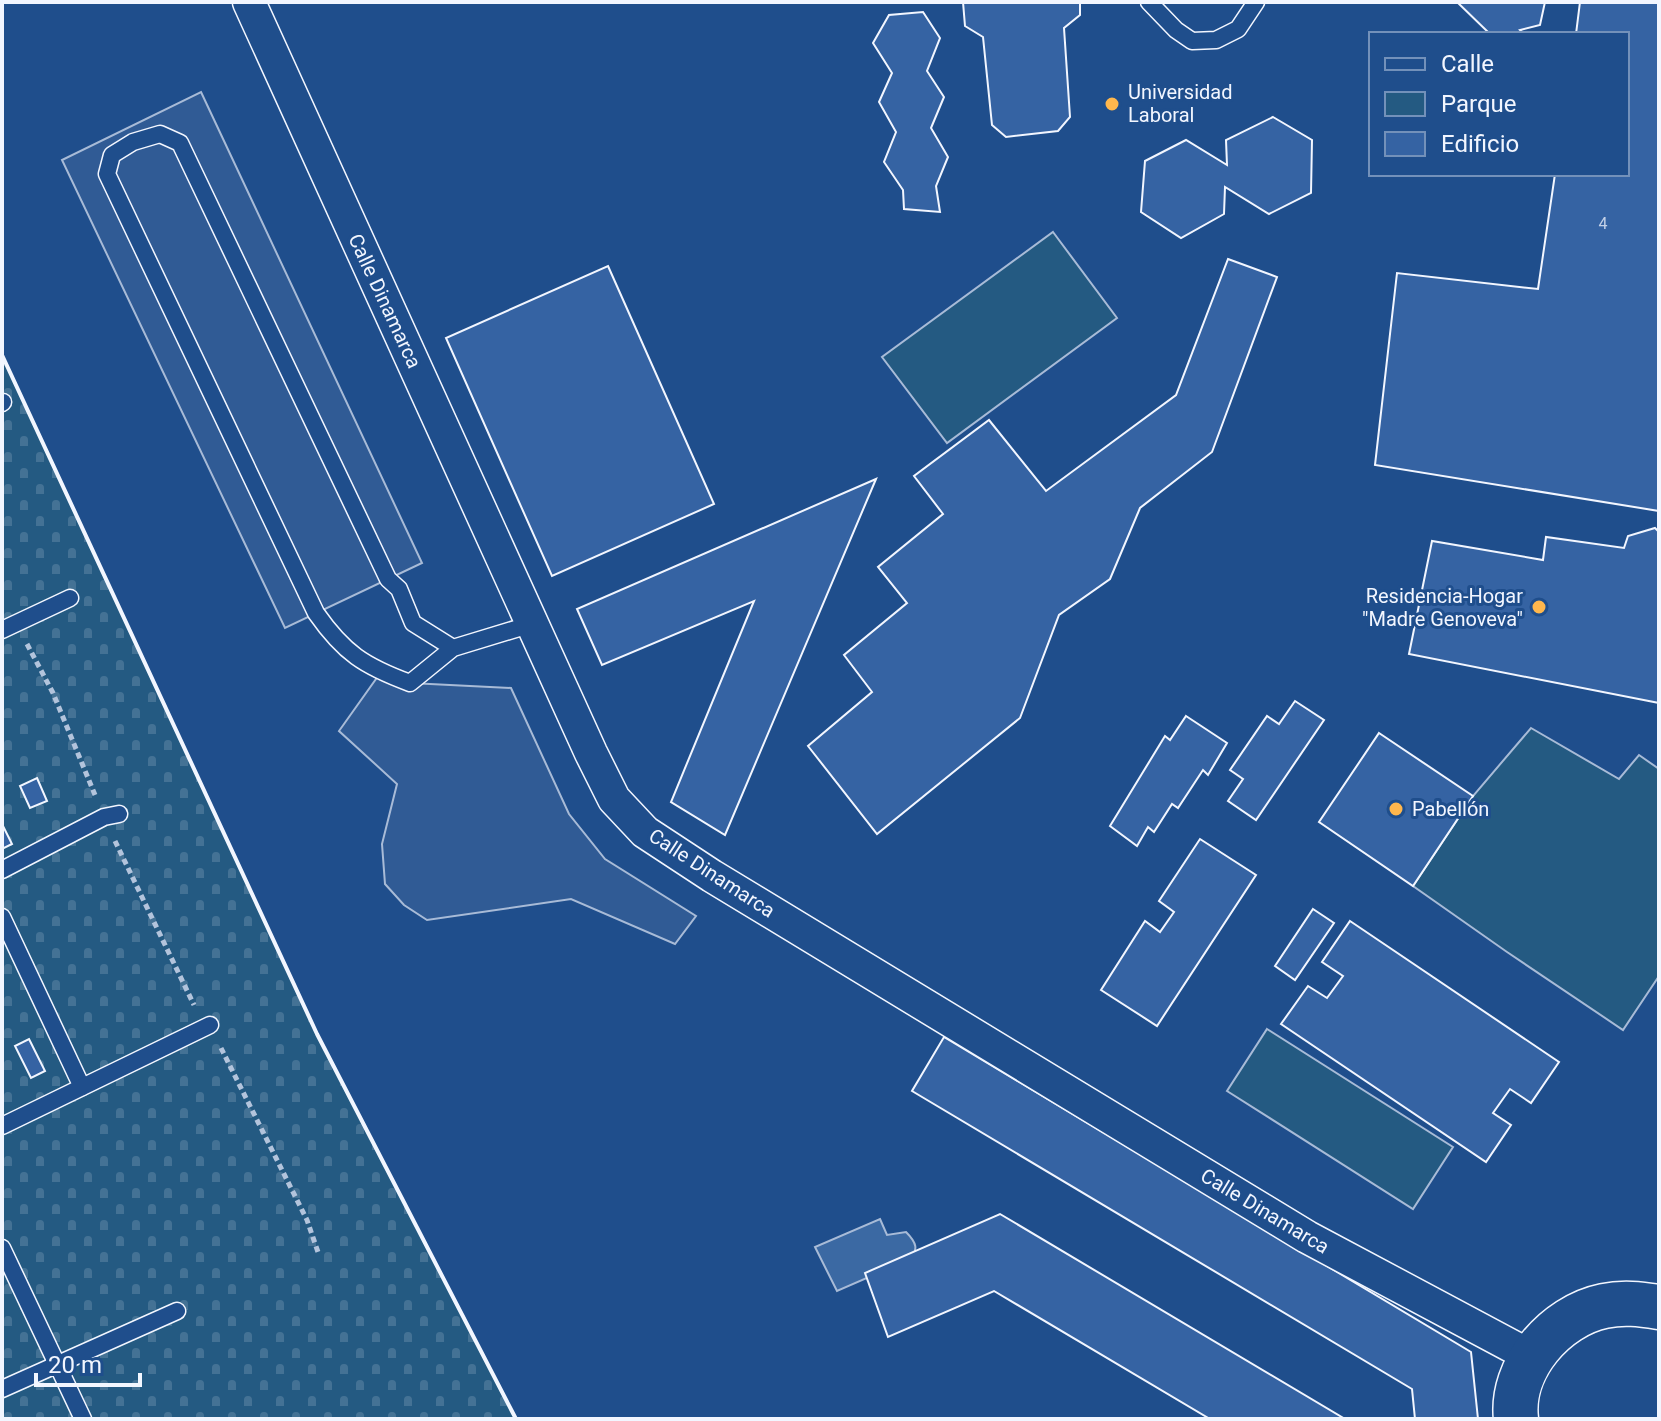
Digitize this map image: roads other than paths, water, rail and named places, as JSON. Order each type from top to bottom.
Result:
[{"type":"main road","points":[[1516,1419],[1520,1384],[1532,1357],[1551,1334],[1575,1317],[1602,1306],[1631,1302],[1659,1307]]},
{"type":"street","name":"Calle Dinamarca","points":[[249,2],[591,753],[614,799],[645,832],[712,876],[1307,1237],[1532,1357]]},
{"type":"lane","points":[[1149,2],[1176,30],[1192,41],[1216,40],[1238,29],[1256,2]]},
{"type":"lane","points":[[453,648],[413,623],[399,589],[388,579],[180,143],[160,134],[133,142],[112,155],[107,174],[316,613],[333,637],[351,655],[381,672],[410,683],[453,648],[532,624]]},
{"type":"lane","points":[[9,627],[70,598]]},
{"type":"lane","points":[[2,870],[112,816]]},
{"type":"lane","points":[[2,917],[82,1087]]},
{"type":"lane","points":[[2,1126],[207,1026]]},
{"type":"lane","points":[[2,1248],[83,1419]]},
{"type":"lane","points":[[2,1389],[177,1311]]},
{"type":"place","name":"Universidad Laboral","points":[[1112,104]]},
{"type":"place","name":"Residencia-Hogar \"Madre Genoveva\"","points":[[1539,607]]},
{"type":"place","name":"Pabellón","points":[[1396,809]]}]
